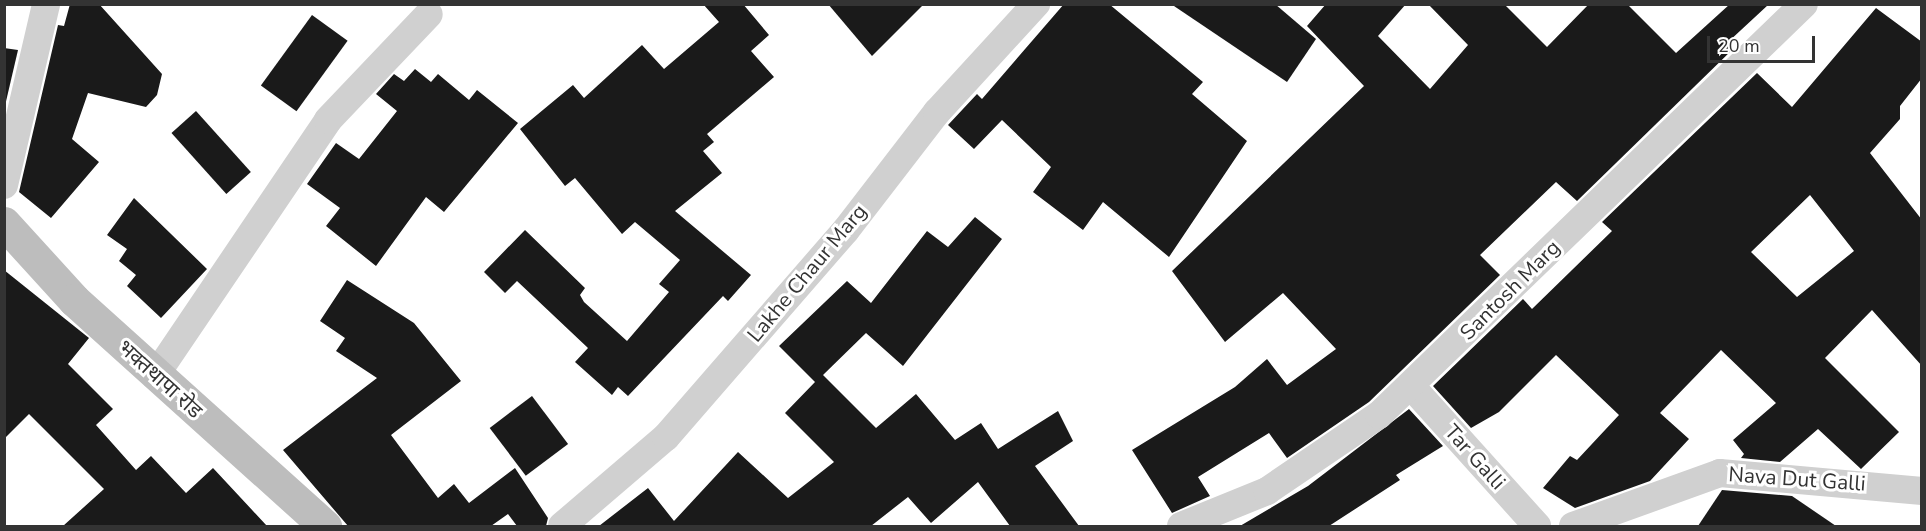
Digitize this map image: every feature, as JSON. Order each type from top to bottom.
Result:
[{"type":"street","points":[[4,185],[46,4]]},
{"type":"street","name":"Lakhe Chaur Marg","points":[[562,526],[666,437],[846,230],[937,112],[1036,4]]},
{"type":"street","name":"Santosh Marg","points":[[1181,526],[1267,491],[1412,387],[1804,4]]},
{"type":"street","points":[[155,376],[328,120],[429,14]]},
{"type":"street","name":"भक्तथापा रोड","points":[[4,223],[74,300],[155,376],[325,526]]},
{"type":"street","name":"Tar Galli","points":[[1412,387],[1538,526]]},
{"type":"street","name":"Nava Dut Galli","points":[[1573,526],[1720,473],[1922,491]]},
{"type":"building","points":[[70,4],[99,4],[162,74],[157,95],[146,107],[88,93],[72,139],[99,162],[51,218],[19,192],[58,25],[64,26]]},
{"type":"building","points":[[703,4],[743,4],[769,35],[751,51],[774,77],[707,134],[714,142],[703,151],[722,173],[675,211],[751,275],[728,301],[723,296],[628,396],[618,387],[612,395],[575,362],[588,348],[517,281],[505,293],[484,272],[525,230],[585,288],[580,295],[584,302],[627,341],[669,292],[659,284],[680,260],[635,222],[622,234],[575,178],[565,186],[520,129],[573,85],[584,98],[642,45],[664,69],[719,22]]},
{"type":"building","points":[[828,4],[924,4],[872,56]]},
{"type":"building","points":[[1064,4],[1109,4],[1203,82],[1192,94],[1247,141],[1169,257],[1103,202],[1083,230],[1033,192],[1051,167],[1002,120],[974,149],[948,125],[977,94],[982,99]]},
{"type":"building","points":[[1171,4],[1275,4],[1316,39],[1287,82]]},
{"type":"building","points":[[1326,4],[1406,4],[1378,36],[1430,89],[1468,45],[1428,4],[1504,4],[1547,47],[1589,4],[1627,4],[1676,53],[1730,4],[1768,5],[1727,43],[1733,49],[1577,201],[1556,182],[1480,255],[1500,275],[1369,402],[1287,458],[1269,433],[1198,477],[1210,496],[1172,513],[1132,450],[1235,387],[1267,359],[1287,385],[1336,349],[1283,293],[1225,342],[1172,271],[1364,86],[1307,26]]},
{"type":"building","points":[[1876,8],[1922,42],[1922,78],[1900,106],[1900,119],[1870,153],[1922,220],[1922,366],[1872,310],[1825,358],[1899,432],[1861,469],[1818,429],[1780,462],[1741,458],[1744,454],[1733,440],[1776,403],[1721,350],[1660,413],[1689,439],[1650,481],[1575,508],[1543,488],[1570,456],[1577,460],[1619,415],[1556,355],[1499,412],[1471,428],[1433,386],[1523,299],[1532,309],[1612,231],[1602,222],[1757,73],[1792,107]],"holes":[[[1810,195],[1854,251],[1797,297],[1751,252]]]},
{"type":"building","points":[[312,15],[348,41],[296,111],[261,85]]},
{"type":"building","points":[[4,48],[18,50],[4,110]]},
{"type":"building","points":[[415,69],[431,82],[438,74],[469,100],[477,90],[518,123],[444,212],[426,197],[376,266],[326,226],[340,208],[307,184],[336,143],[359,159],[397,111],[376,94],[394,74],[404,81]]},
{"type":"building","points":[[196,111],[251,172],[226,194],[171,133]]},
{"type":"building","points":[[134,198],[207,269],[161,318],[127,286],[136,275],[119,261],[127,249],[107,235]]},
{"type":"building","points":[[975,217],[1002,239],[903,366],[866,333],[823,375],[876,428],[916,394],[955,440],[981,423],[998,449],[1058,411],[1073,441],[1035,466],[1079,526],[1010,526],[978,482],[931,523],[908,497],[871,526],[599,526],[648,488],[674,521],[738,452],[788,498],[834,462],[785,413],[815,382],[779,346],[847,281],[871,303],[927,231],[948,247]]},
{"type":"building","points":[[4,270],[89,338],[68,364],[113,409],[96,425],[136,470],[151,456],[186,493],[213,468],[267,526],[63,526],[104,489],[29,414],[4,439]]},
{"type":"building","points":[[347,280],[414,323],[461,381],[391,435],[438,498],[454,484],[469,503],[515,468],[548,518],[546,526],[517,526],[508,514],[491,526],[348,526],[283,450],[377,378],[336,351],[345,338],[320,321]]},
{"type":"building","points":[[532,396],[568,444],[526,476],[490,428]]},
{"type":"building","points":[[1409,409],[1443,446],[1396,475],[1400,480],[1329,526],[1240,526],[1308,486]]},
{"type":"building","points":[[1722,490],[1792,496],[1836,526],[1698,526]]}]
